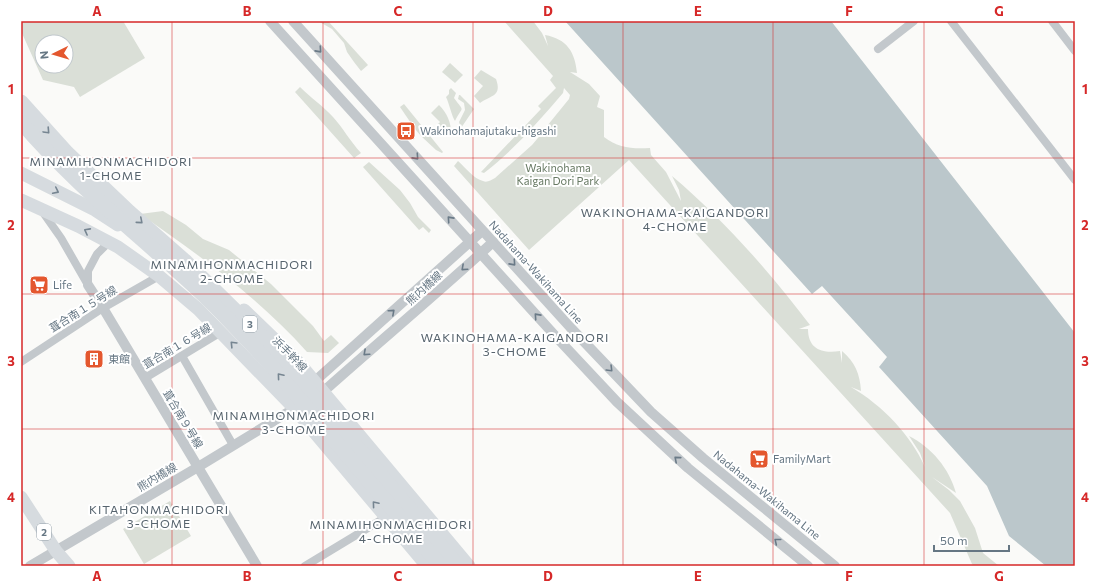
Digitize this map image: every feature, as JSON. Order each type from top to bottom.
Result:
[{"type":"highway","name":"3","points":[[21,102],[67,153],[129,212],[186,262],[249,324],[299,379],[458,566]]},
{"type":"highway","name":"3","points":[[21,122],[64,168],[241,332],[270,364],[441,566]]},
{"type":"main road","name":"浜手幹線","points":[[21,173],[95,210],[212,285],[250,314],[299,363],[319,386],[469,566]]},
{"type":"main road","points":[[21,200],[109,242],[159,276],[198,308],[294,408],[427,566]]},
{"type":"main road","name":"2","points":[[21,497],[56,550],[69,566]]},
{"type":"street","points":[[270,21],[617,402],[688,468],[808,566]]},
{"type":"street","name":"Nadahama-Wakihama Line","points":[[293,21],[598,358],[652,412],[709,463],[835,566]]},
{"type":"street","points":[[878,49],[914,21]]},
{"type":"street","points":[[951,21],[1075,180]]},
{"type":"street","points":[[1052,21],[1075,51]]},
{"type":"street","name":"葺合南９号線","points":[[41,209],[61,238],[257,566]]},
{"type":"street","name":"熊内橋線","points":[[30,566],[198,467],[294,408],[482,231]]},
{"type":"street","points":[[88,285],[88,271],[97,254],[109,242]]},
{"type":"street","name":"熊内橋線","points":[[319,386],[379,342],[493,242]]},
{"type":"street","name":"葺合南１５号線","points":[[21,362],[103,308],[159,276]]},
{"type":"street","name":"葺合南１６号線","points":[[145,378],[221,332]]},
{"type":"street","points":[[182,356],[233,445]]},
{"type":"street","points":[[305,566],[386,517]]},
{"type":"green space","points":[[21,21],[123,21],[145,58],[80,97],[74,87],[43,80],[40,74],[74,74],[74,34],[34,34],[34,60],[21,31]]},
{"type":"green space","points":[[318,21],[328,21],[368,65],[361,71],[347,52],[344,43],[332,29]]},
{"type":"green space","name":"Wakinohama Kaigan Dori Park","points":[[504,21],[533,21],[542,33],[548,46],[545,35],[553,37],[564,43],[572,53],[576,66],[577,73],[570,72],[589,84],[600,96],[597,107],[604,110],[604,137],[620,146],[650,148],[651,155],[666,172],[681,201],[679,190],[672,176],[728,228],[778,285],[810,325],[799,329],[808,329],[810,341],[813,346],[827,352],[840,351],[842,363],[842,351],[847,355],[856,369],[861,391],[851,387],[885,412],[912,443],[925,467],[920,453],[909,436],[925,446],[944,467],[956,493],[932,477],[960,501],[975,528],[983,553],[999,566],[974,566],[972,564],[950,513],[629,160],[529,250],[454,166],[458,161],[473,175],[484,182],[495,178],[532,145],[543,132],[546,135],[551,131],[547,126],[569,99],[570,95],[564,88],[563,93],[516,145],[484,173],[481,172],[541,109],[538,106],[556,88],[550,80],[553,76]]},
{"type":"green space","points":[[450,63],[463,75],[455,83],[442,72]]},
{"type":"green space","points":[[481,70],[496,79],[498,89],[495,94],[480,103],[474,96],[483,86],[474,78]]},
{"type":"green space","points":[[300,87],[333,117],[361,153],[354,158],[295,92]]},
{"type":"green space","points":[[451,88],[456,93],[454,98],[462,109],[455,121],[446,97]]},
{"type":"green space","points":[[459,95],[474,109],[461,128],[459,122],[465,110],[464,103],[458,99]]},
{"type":"green space","points":[[404,104],[443,152],[442,153],[436,150],[415,129],[400,107]]},
{"type":"green space","points":[[439,105],[449,121],[451,133],[449,136],[438,124],[440,122],[431,113]]},
{"type":"green space","points":[[369,162],[400,190],[418,217],[431,230],[429,233],[423,227],[419,230],[363,167]]},
{"type":"green space","points":[[163,211],[186,225],[203,239],[229,250],[271,284],[313,326],[324,341],[331,335],[339,343],[328,353],[307,352],[249,295],[206,261],[140,214]]},
{"type":"green space","points":[[170,501],[191,536],[144,564],[123,529]]},
{"type":"shaded area","points":[[565,21],[831,21],[1075,333],[1075,566],[1046,566],[1009,536],[987,486],[879,367],[887,357],[822,286],[812,294]]},
{"type":"place","name":"Wakinohamajutaku-higashi","points":[[406,131]]},
{"type":"place","name":"Life","points":[[39,285]]},
{"type":"place","name":"東館","points":[[94,359]]},
{"type":"place","name":"FamilyMart","points":[[759,459]]},
{"type":"district","name":"MINAMIHONMACHIDORI 1-CHOME","points":[[111,169]]},
{"type":"district","name":"WAKINOHAMA-KAIGANDORI 4-CHOME","points":[[675,220]]},
{"type":"district","name":"MINAMIHONMACHIDORI 2-CHOME","points":[[232,272]]},
{"type":"district","name":"WAKINOHAMA-KAIGANDORI 3-CHOME","points":[[515,345]]},
{"type":"district","name":"MINAMIHONMACHIDORI 3-CHOME","points":[[294,423]]},
{"type":"district","name":"KITAHONMACHIDORI 3-CHOME","points":[[159,517]]},
{"type":"district","name":"MINAMIHONMACHIDORI 4-CHOME","points":[[391,532]]}]
